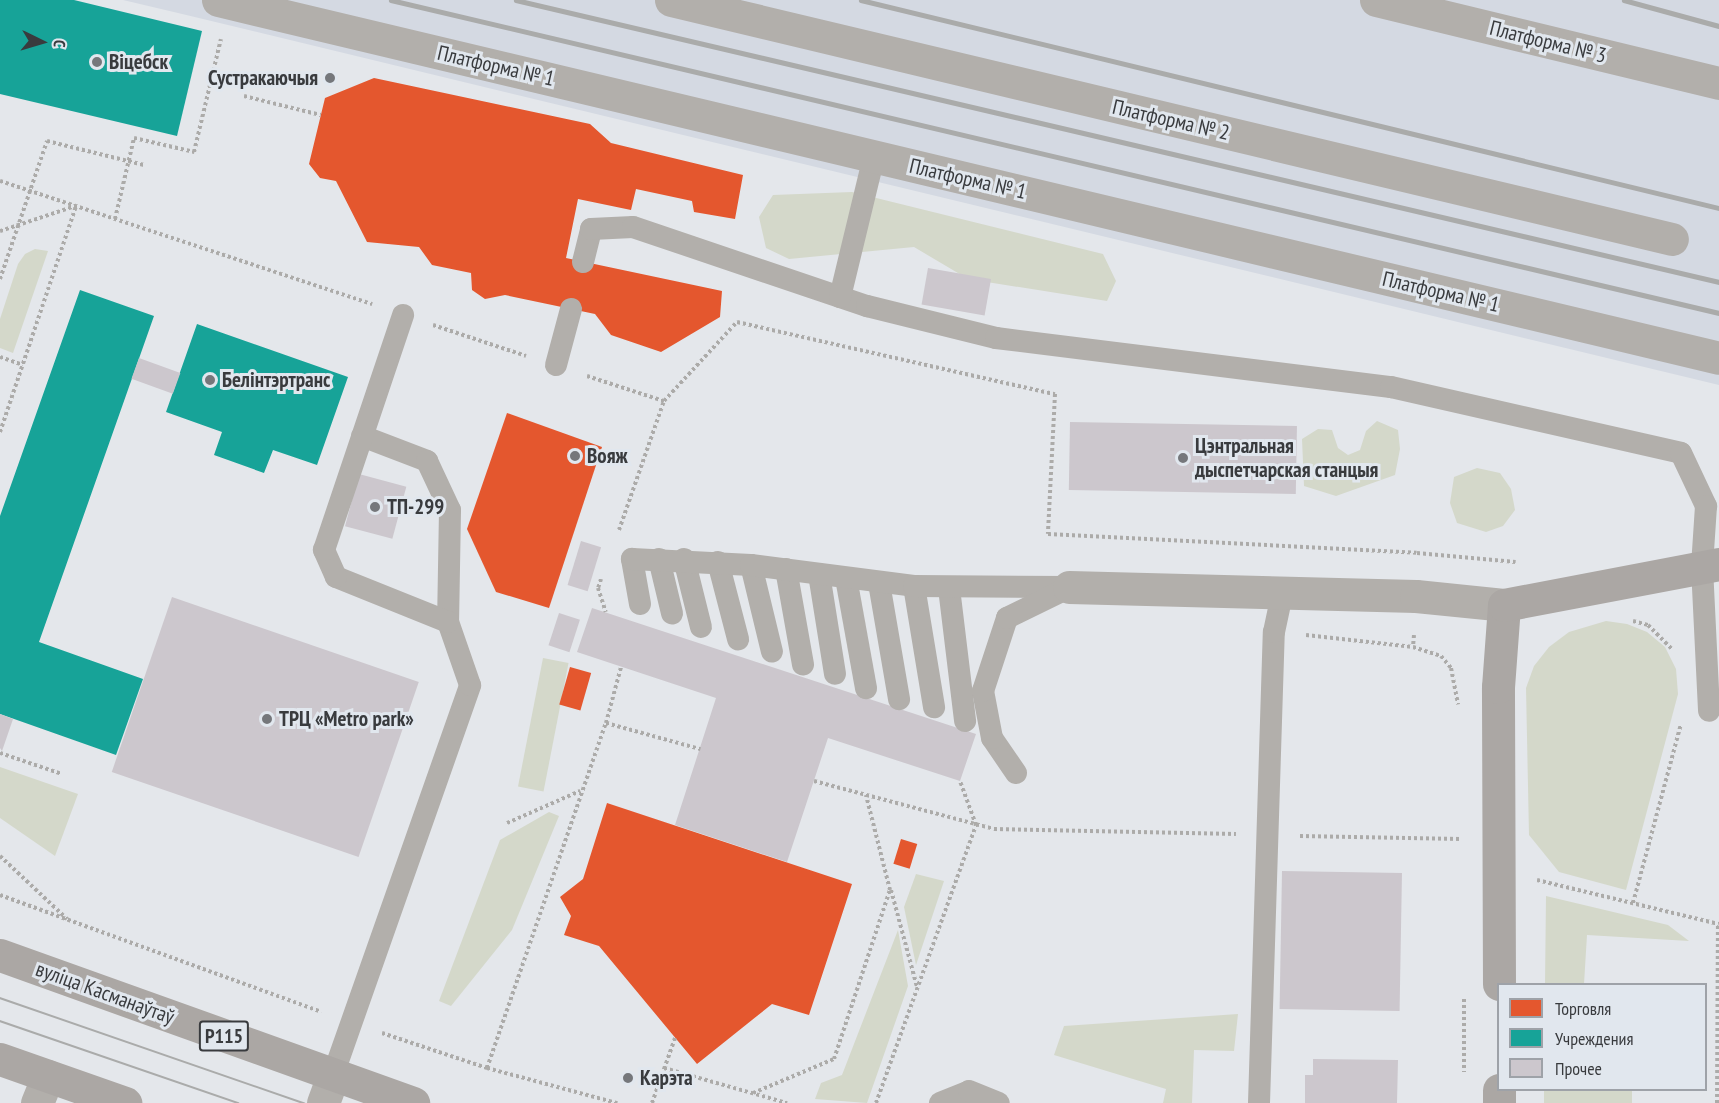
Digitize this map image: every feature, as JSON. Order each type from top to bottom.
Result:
[{"type":"main road","points":[[1499,983],[1498,687],[1504,605],[1711,566]]},
{"type":"main road","name":"вуліца Касманаўтаў","points":[[0,955],[328,1089],[414,1103]]},
{"type":"main road","points":[[0,1059],[43,1090],[125,1103]]},
{"type":"street","name":"Платформа № 2","points":[[671,0],[1672,240]]},
{"type":"street","name":"Платформа № 3","points":[[1376,0],[1719,83]]},
{"type":"street","name":"Платформа № 1","points":[[224,1],[1719,358]]},
{"type":"street","points":[[1069,588],[1416,597],[1504,605]]},
{"type":"lane","points":[[840,297],[874,156]]},
{"type":"lane","points":[[583,262],[591,230],[633,227],[840,297],[996,338],[1390,387],[1681,453],[1706,506],[1711,566],[1709,711]]},
{"type":"lane","points":[[556,365],[572,309]]},
{"type":"lane","points":[[403,315],[324,550],[336,577],[448,622]]},
{"type":"lane","points":[[328,1089],[470,686],[448,622],[450,510],[428,461],[362,436]]},
{"type":"lane","points":[[640,604],[632,559],[684,559],[751,565],[914,586],[1069,588]]},
{"type":"lane","points":[[659,559],[672,613]]},
{"type":"lane","points":[[684,559],[701,627]]},
{"type":"lane","points":[[718,562],[738,639]]},
{"type":"lane","points":[[751,565],[772,652]]},
{"type":"lane","points":[[786,569],[802,664]]},
{"type":"lane","points":[[819,574],[835,674]]},
{"type":"lane","points":[[846,578],[867,688]]},
{"type":"lane","points":[[879,583],[899,699]]},
{"type":"lane","points":[[914,586],[934,707]]},
{"type":"lane","points":[[949,588],[965,721]]},
{"type":"lane","points":[[1016,773],[992,738],[983,691],[1008,618],[1069,588]]},
{"type":"lane","points":[[1259,1103],[1275,632],[1282,594]]},
{"type":"lane","points":[[940,1103],[969,1091],[999,1103]]},
{"type":"path","points":[[115,219],[134,138],[194,152],[224,1]]},
{"type":"path","points":[[244,96],[321,115]]},
{"type":"path","points":[[0,279],[47,141],[144,165]]},
{"type":"path","points":[[0,181],[76,206]]},
{"type":"path","points":[[0,231],[76,206]]},
{"type":"path","points":[[0,432],[76,206]]},
{"type":"path","points":[[618,533],[664,401],[736,322],[1055,393],[1048,534],[1417,553],[1519,562]]},
{"type":"path","points":[[0,357],[22,366]]},
{"type":"path","points":[[1413,647],[1417,553]]},
{"type":"path","points":[[602,577],[598,588],[606,613]]},
{"type":"path","points":[[1630,620],[1647,625],[1675,654]]},
{"type":"path","points":[[1275,632],[1413,647],[1441,656],[1451,668],[1459,713]]},
{"type":"path","points":[[487,1068],[606,723],[621,667]]},
{"type":"path","points":[[1633,903],[1683,714]]},
{"type":"path","points":[[606,723],[700,749]]},
{"type":"path","points":[[0,753],[62,774]]},
{"type":"path","points":[[814,781],[994,829],[1462,839]]},
{"type":"path","points":[[876,1103],[976,825],[960,781]]},
{"type":"path","points":[[507,824],[581,791]]},
{"type":"path","points":[[866,795],[918,989]]},
{"type":"path","points":[[1462,827],[1462,850]]},
{"type":"path","points":[[0,856],[69,921]]},
{"type":"path","points":[[1531,878],[1719,924],[1717,1103]]},
{"type":"path","points":[[753,1093],[834,1059],[890,890]]},
{"type":"path","points":[[0,895],[352,1023],[487,1068],[617,1103]]},
{"type":"path","points":[[1464,991],[1464,1085]]},
{"type":"path","points":[[652,1103],[675,1038]]},
{"type":"path","points":[[664,1068],[787,1103]]},
{"type":"shaded area","points":[[123,0],[1719,0],[1719,385],[178,13]]},
{"type":"shaded area","points":[[852,192],[1103,254],[1116,281],[1107,301],[968,279],[914,247],[789,259],[766,248],[759,217],[773,195]]},
{"type":"shaded area","points":[[35,249],[48,251],[13,353],[0,348],[0,319],[18,264],[25,254]]},
{"type":"shaded area","points":[[1377,421],[1398,430],[1400,449],[1395,475],[1336,496],[1304,486],[1302,439],[1318,429],[1332,430],[1338,448],[1348,455],[1360,450],[1366,431]]},
{"type":"shaded area","points":[[1477,468],[1500,473],[1511,489],[1515,510],[1503,526],[1486,532],[1457,523],[1450,503],[1454,477]]},
{"type":"shaded area","points":[[1606,621],[1627,624],[1647,632],[1665,647],[1676,669],[1678,694],[1626,890],[1559,872],[1529,835],[1526,688],[1534,666],[1549,647],[1569,632]]},
{"type":"shaded area","points":[[543,658],[569,663],[544,792],[518,787]]},
{"type":"shaded area","points":[[0,767],[78,794],[55,856],[0,818]]},
{"type":"shaded area","points":[[549,812],[559,816],[512,930],[451,1006],[439,1001],[500,840]]},
{"type":"shaded area","points":[[916,874],[944,881],[916,965],[904,907]]},
{"type":"shaded area","points":[[1546,896],[1668,925],[1689,941],[1587,935],[1584,983],[1545,983]]},
{"type":"shaded area","points":[[898,930],[908,986],[867,1103],[815,1099],[821,1083],[842,1075]]},
{"type":"shaded area","points":[[1238,1014],[1234,1051],[1194,1050],[1192,1103],[1163,1103],[1166,1089],[1054,1055],[1064,1026]]},
{"type":"shaded area","points":[[1544,1091],[1632,1091],[1632,1103],[1544,1103]]},
{"type":"building: Торговля","points":[[374,78],[590,124],[611,143],[743,175],[735,219],[694,212],[692,201],[636,189],[631,210],[578,199],[566,258],[722,291],[720,317],[661,352],[611,335],[595,314],[505,295],[485,299],[472,290],[471,273],[432,265],[419,247],[367,242],[336,181],[320,178],[309,164],[325,98]]},
{"type":"building: Торговля","points":[[507,413],[602,447],[549,608],[496,592],[467,529]]},
{"type":"building: Торговля","points":[[570,667],[591,673],[580,711],[559,704]]},
{"type":"building: Торговля","points":[[607,803],[852,884],[809,1015],[772,1004],[697,1064],[599,946],[564,935],[571,916],[560,897],[583,879]]},
{"type":"building: Торговля","points":[[901,839],[917,844],[910,869],[893,864]]},
{"type":"building: Учреждения","name":"Віцебск","points":[[0,0],[74,0],[202,31],[177,136],[0,94]]},
{"type":"building: Учреждения","points":[[80,290],[154,316],[39,642],[143,679],[116,755],[0,714],[0,516]]},
{"type":"building: Учреждения","points":[[197,324],[348,377],[317,465],[273,450],[264,473],[214,455],[222,432],[166,412]]},
{"type":"building: Прочее","points":[[928,268],[991,279],[985,316],[922,304]]},
{"type":"building: Прочее","points":[[139,358],[180,373],[173,394],[131,379]]},
{"type":"building: Прочее","name":"Цэнтральная дыспетчарская станцыя","points":[[1070,422],[1297,426],[1296,494],[1069,490]]},
{"type":"building: Прочее","name":"ТП-299","points":[[359,474],[406,487],[392,539],[345,526]]},
{"type":"building: Прочее","points":[[581,541],[601,547],[588,591],[568,585]]},
{"type":"building: Прочее","name":"ТРЦ «Metro park»","points":[[172,597],[419,682],[359,857],[112,772]]},
{"type":"building: Прочее","points":[[592,608],[976,734],[960,781],[828,738],[787,862],[675,825],[716,698],[577,652]]},
{"type":"building: Прочее","points":[[559,613],[580,620],[569,652],[548,645]]},
{"type":"building: Прочее","points":[[0,714],[13,719],[2,751],[0,748]]},
{"type":"building: Прочее","points":[[1282,871],[1402,873],[1400,1011],[1280,1009]]},
{"type":"building: Прочее","points":[[1313,1059],[1398,1060],[1397,1103],[1305,1103],[1305,1075],[1313,1075]]},
{"type":"tram line","points":[[0,998],[304,1103]]},
{"type":"tram line","points":[[0,1021],[238,1103]]},
{"type":"railway","points":[[391,0],[1719,313]]},
{"type":"railway","points":[[516,0],[1719,282]]},
{"type":"railway","points":[[861,0],[1719,208]]},
{"type":"railway","points":[[1624,0],[1719,26]]},
{"type":"place","name":"Віцебск","points":[[97,62]]},
{"type":"place","name":"Сустракаючыя","points":[[330,78]]},
{"type":"place","name":"Белінтэртранс","points":[[210,380]]},
{"type":"place","name":"Вояж","points":[[575,456]]},
{"type":"place","name":"Цэнтральная дыспетчарская станцыя","points":[[1183,458]]},
{"type":"place","name":"ТП-299","points":[[375,507]]},
{"type":"place","name":"ТРЦ «Metro park»","points":[[267,719]]},
{"type":"place","name":"Карэта","points":[[628,1078]]}]
